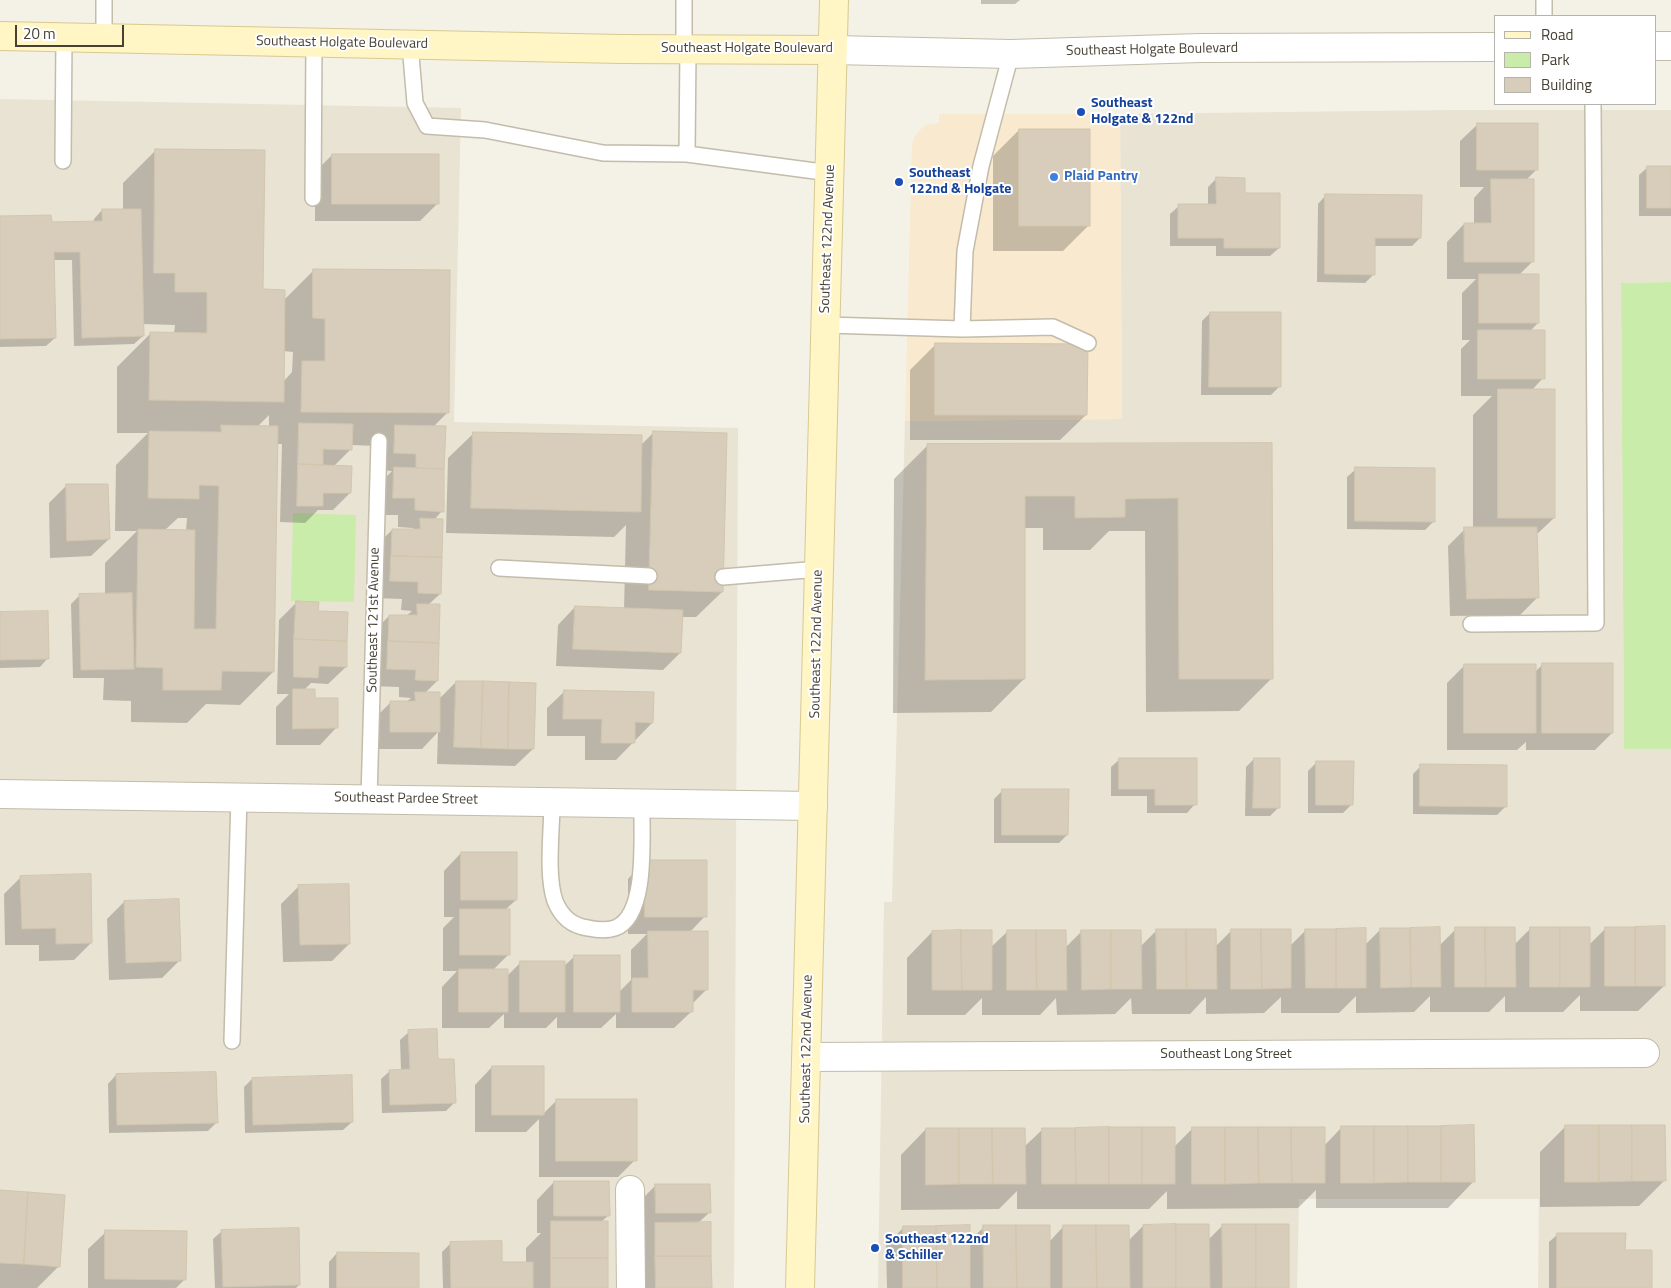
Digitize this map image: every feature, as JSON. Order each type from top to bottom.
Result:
[{"type":"main road","name":"Southeast 122nd Avenue","points":[[800,1288],[834,0]]},
{"type":"main road","name":"Southeast Holgate Boulevard","points":[[0,36],[833,50]]},
{"type":"street","points":[[1656,46],[1671,46]]},
{"type":"street","name":"Southeast Holgate Boulevard","points":[[833,50],[1011,54],[1190,48],[1494,47]]},
{"type":"street","name":"Southeast Pardee Street","points":[[0,794],[813,806]]},
{"type":"street","name":"Southeast Long Street","points":[[807,1057],[1645,1053]]},
{"type":"street","points":[[630,1190],[631,1288]]},
{"type":"lane","points":[[104,0],[104,38]]},
{"type":"lane","points":[[684,0],[686,154]]},
{"type":"lane","points":[[1544,0],[1544,15]]},
{"type":"lane","points":[[63,161],[64,37]]},
{"type":"lane","points":[[313,198],[314,42]]},
{"type":"lane","points":[[410,44],[416,103],[427,126],[484,130],[603,153],[686,154],[830,174]]},
{"type":"lane","points":[[962,329],[965,251],[981,166],[1011,54]]},
{"type":"lane","points":[[1471,624],[1596,623],[1593,105]]},
{"type":"lane","points":[[826,325],[962,329],[1053,327],[1088,343]]},
{"type":"lane","name":"Southeast 121st Avenue","points":[[370,799],[379,441]]},
{"type":"lane","points":[[499,568],[650,576]]},
{"type":"lane","points":[[723,577],[819,569]]},
{"type":"lane","points":[[232,1041],[239,797]]},
{"type":"lane","points":[[552,802],[551,879],[555,901],[564,918],[581,927],[601,930],[616,928],[626,919],[638,895],[641,880],[642,803]]},
{"type":"shaded area","points":[[0,99],[461,108],[454,422],[738,428],[734,1288],[0,1288]]},
{"type":"shaded area","points":[[1451,110],[1671,110],[1671,282],[1621,283],[1624,749],[1671,749],[1671,1288],[1538,1288],[1539,1199],[1299,1199],[1297,1288],[878,1288],[884,902],[892,902],[905,421],[1122,419],[1120,114]]},
{"type":"shaded area","points":[[939,114],[1120,114],[1122,419],[905,421],[912,144],[916,134],[925,125],[939,123]]},
{"type":"green space","points":[[1671,282],[1671,749],[1624,749],[1621,283]]},
{"type":"green space","points":[[293,513],[356,515],[354,602],[291,601]]},
{"type":"building","points":[[1477,123],[1538,123],[1538,170],[1477,170]]},
{"type":"building","name":"Plaid Pantry","points":[[1019,129],[1090,129],[1090,226],[1019,226]]},
{"type":"building","points":[[155,149],[265,150],[263,289],[285,290],[284,402],[149,400],[150,332],[207,333],[207,292],[175,292],[175,273],[154,273]]},
{"type":"building","points":[[332,154],[439,154],[439,204],[332,204]]},
{"type":"building","points":[[1647,166],[1671,166],[1671,208],[1647,208]]},
{"type":"building","points":[[1216,177],[1245,178],[1245,193],[1280,193],[1280,248],[1224,248],[1224,238],[1178,238],[1178,204],[1216,204]]},
{"type":"building","points":[[1491,179],[1534,179],[1534,262],[1464,262],[1464,223],[1491,223]]},
{"type":"building","points":[[1325,194],[1422,195],[1421,238],[1375,238],[1375,275],[1325,274]]},
{"type":"building","points":[[102,209],[141,209],[144,336],[82,338],[80,252],[54,252],[56,338],[0,339],[0,216],[51,215],[52,222],[102,221]]},
{"type":"building","points":[[313,269],[450,270],[449,413],[301,412],[302,361],[325,361],[325,319],[313,318]]},
{"type":"building","points":[[1479,274],[1539,274],[1539,323],[1479,323]]},
{"type":"building","points":[[1210,312],[1281,312],[1281,387],[1209,387]]},
{"type":"building","points":[[1478,330],[1545,330],[1545,379],[1478,379]]},
{"type":"building","points":[[935,343],[1088,344],[1087,415],[935,415]]},
{"type":"building","points":[[1498,389],[1555,389],[1555,518],[1498,518]]},
{"type":"building","points":[[299,423],[353,424],[352,450],[323,449],[323,465],[298,464]]},
{"type":"building","points":[[221,425],[278,426],[274,672],[222,671],[221,690],[163,690],[163,668],[136,667],[138,529],[195,530],[194,629],[216,629],[219,486],[199,485],[199,499],[148,498],[149,431],[221,432]]},
{"type":"building","points":[[395,425],[446,426],[444,469],[416,468],[416,454],[394,453]]},
{"type":"building","points":[[653,431],[727,433],[723,592],[649,590]]},
{"type":"building","points":[[473,432],[642,435],[641,512],[471,508]]},
{"type":"building","points":[[1272,443],[1273,679],[1179,679],[1178,498],[1125,499],[1125,517],[1075,518],[1075,496],[1025,496],[1025,679],[925,680],[927,444]]},
{"type":"building","points":[[298,464],[352,466],[351,493],[323,493],[323,506],[297,506]]},
{"type":"building","points":[[394,467],[444,469],[444,512],[415,510],[415,498],[393,498]]},
{"type":"building","points":[[1355,467],[1435,468],[1435,522],[1355,521]]},
{"type":"building","points":[[66,484],[108,484],[110,539],[67,541]]},
{"type":"building","points":[[420,518],[443,519],[442,557],[391,556],[392,529],[420,529]]},
{"type":"building","points":[[1464,527],[1537,527],[1539,598],[1467,599]]},
{"type":"building","points":[[391,556],[442,557],[441,594],[418,593],[418,582],[390,581]]},
{"type":"building","points":[[132,593],[134,669],[81,670],[79,594]]},
{"type":"building","points":[[296,601],[319,602],[318,611],[348,612],[347,641],[294,639]]},
{"type":"building","points":[[417,604],[440,604],[439,643],[388,641],[389,615],[417,615]]},
{"type":"building","points":[[575,606],[683,610],[681,653],[573,649]]},
{"type":"building","points":[[48,611],[49,659],[0,660],[0,612]]},
{"type":"building","points":[[294,639],[347,641],[347,667],[319,666],[318,678],[294,677]]},
{"type":"building","points":[[388,641],[439,643],[438,681],[415,680],[416,670],[387,669]]},
{"type":"building","points":[[1542,663],[1613,663],[1613,733],[1542,733]]},
{"type":"building","points":[[1464,664],[1536,664],[1536,733],[1464,733]]},
{"type":"building","points":[[456,681],[483,681],[481,748],[454,747]]},
{"type":"building","points":[[483,681],[509,682],[508,749],[481,748]]},
{"type":"building","points":[[509,682],[536,683],[534,749],[508,749]]},
{"type":"building","points":[[293,689],[315,689],[315,698],[338,698],[338,728],[293,729]]},
{"type":"building","points":[[564,690],[654,692],[653,723],[635,722],[635,743],[601,743],[602,719],[563,719]]},
{"type":"building","points":[[415,692],[440,692],[440,732],[390,732],[390,701],[415,701]]},
{"type":"building","points":[[1119,758],[1197,758],[1197,805],[1155,805],[1155,789],[1119,789]]},
{"type":"building","points":[[1254,758],[1280,758],[1280,808],[1253,808]]},
{"type":"building","points":[[1316,761],[1354,761],[1353,805],[1316,805]]},
{"type":"building","points":[[1420,764],[1507,765],[1507,807],[1420,806]]},
{"type":"building","points":[[1002,789],[1069,789],[1068,835],[1002,835]]},
{"type":"building","points":[[461,852],[517,852],[517,900],[461,900]]},
{"type":"building","points":[[645,860],[707,860],[707,917],[645,917]]},
{"type":"building","points":[[91,874],[92,943],[56,944],[56,928],[22,929],[20,876]]},
{"type":"building","points":[[349,884],[350,944],[300,945],[298,885]]},
{"type":"building","points":[[179,899],[181,961],[126,963],[124,901]]},
{"type":"building","points":[[460,909],[510,909],[510,955],[460,955]]},
{"type":"building","points":[[1665,926],[1665,986],[1635,986],[1635,927]]},
{"type":"building","points":[[1440,927],[1441,987],[1411,987],[1410,928]]},
{"type":"building","points":[[1455,927],[1485,927],[1486,987],[1455,987]]},
{"type":"building","points":[[1485,927],[1515,927],[1516,987],[1486,987]]},
{"type":"building","points":[[1530,927],[1560,927],[1560,987],[1530,987]]},
{"type":"building","points":[[1560,927],[1590,927],[1590,987],[1560,987]]},
{"type":"building","points":[[1605,927],[1635,927],[1635,986],[1605,986]]},
{"type":"building","points":[[1366,928],[1366,988],[1336,988],[1336,929]]},
{"type":"building","points":[[1380,928],[1410,928],[1411,987],[1381,988]]},
{"type":"building","points":[[1156,929],[1186,929],[1187,989],[1157,989]]},
{"type":"building","points":[[1186,929],[1216,929],[1217,989],[1187,989]]},
{"type":"building","points":[[1231,929],[1261,929],[1262,989],[1231,989]]},
{"type":"building","points":[[1261,929],[1291,929],[1291,988],[1262,989]]},
{"type":"building","points":[[1305,929],[1336,929],[1336,988],[1306,988]]},
{"type":"building","points":[[961,930],[962,990],[932,990],[932,931]]},
{"type":"building","points":[[961,930],[992,930],[992,990],[962,990]]},
{"type":"building","points":[[1007,930],[1036,930],[1037,990],[1007,990]]},
{"type":"building","points":[[1036,930],[1066,930],[1067,990],[1037,990]]},
{"type":"building","points":[[1081,930],[1111,930],[1111,989],[1082,990]]},
{"type":"building","points":[[1111,930],[1141,930],[1142,989],[1111,989]]},
{"type":"building","points":[[648,931],[708,931],[708,990],[693,990],[693,1012],[632,1012],[632,978],[648,978]]},
{"type":"building","points":[[574,955],[620,955],[620,1012],[574,1012]]},
{"type":"building","points":[[520,961],[565,961],[565,1012],[520,1012]]},
{"type":"building","points":[[459,969],[508,969],[508,1012],[459,1012]]},
{"type":"building","points":[[437,1029],[438,1059],[454,1059],[456,1103],[390,1105],[389,1070],[410,1069],[408,1030]]},
{"type":"building","points":[[492,1066],[544,1066],[544,1115],[492,1115]]},
{"type":"building","points":[[216,1072],[218,1123],[117,1125],[116,1074]]},
{"type":"building","points":[[352,1075],[353,1122],[253,1125],[252,1078]]},
{"type":"building","points":[[556,1099],[637,1099],[637,1161],[556,1161]]},
{"type":"building","points":[[1474,1125],[1475,1182],[1441,1182],[1441,1126]]},
{"type":"building","points":[[1565,1125],[1599,1125],[1599,1182],[1565,1182]]},
{"type":"building","points":[[1599,1125],[1632,1125],[1632,1181],[1599,1182]]},
{"type":"building","points":[[1632,1125],[1665,1125],[1666,1181],[1632,1181]]},
{"type":"building","points":[[1341,1126],[1374,1126],[1374,1183],[1341,1183]]},
{"type":"building","points":[[1374,1126],[1408,1126],[1408,1182],[1374,1183]]},
{"type":"building","points":[[1408,1126],[1441,1126],[1441,1182],[1408,1182]]},
{"type":"building","points":[[1109,1127],[1142,1127],[1142,1184],[1109,1184]]},
{"type":"building","points":[[1109,1127],[1109,1184],[1076,1184],[1075,1128]]},
{"type":"building","points":[[1142,1127],[1175,1127],[1175,1184],[1142,1184]]},
{"type":"building","points":[[1192,1127],[1225,1127],[1225,1184],[1192,1184]]},
{"type":"building","points":[[1225,1127],[1258,1127],[1259,1183],[1225,1184]]},
{"type":"building","points":[[1258,1127],[1291,1127],[1292,1183],[1259,1183]]},
{"type":"building","points":[[1291,1127],[1325,1127],[1325,1183],[1292,1183]]},
{"type":"building","points":[[926,1128],[959,1128],[959,1184],[926,1185]]},
{"type":"building","points":[[959,1128],[992,1128],[993,1184],[959,1184]]},
{"type":"building","points":[[992,1128],[1025,1128],[1026,1184],[993,1184]]},
{"type":"building","points":[[1042,1128],[1075,1128],[1076,1184],[1042,1184]]},
{"type":"building","points":[[554,1181],[609,1181],[610,1216],[554,1216]]},
{"type":"building","points":[[655,1184],[710,1184],[711,1213],[656,1213]]},
{"type":"building","points":[[0,1190],[28,1192],[24,1264],[0,1263]]},
{"type":"building","points":[[28,1192],[65,1195],[60,1267],[24,1264]]},
{"type":"building","points":[[551,1221],[608,1221],[608,1258],[551,1258]]},
{"type":"building","points":[[711,1222],[711,1256],[655,1256],[655,1223]]},
{"type":"building","points":[[1176,1224],[1209,1224],[1210,1288],[1176,1288]]},
{"type":"building","points":[[1176,1224],[1176,1288],[1143,1288],[1143,1225]]},
{"type":"building","points":[[1222,1224],[1256,1224],[1256,1288],[1223,1288]]},
{"type":"building","points":[[1256,1224],[1289,1224],[1289,1288],[1256,1288]]},
{"type":"building","points":[[970,1225],[970,1288],[937,1288],[936,1226]]},
{"type":"building","points":[[983,1225],[1016,1225],[1017,1288],[984,1288]]},
{"type":"building","points":[[1016,1225],[1050,1225],[1050,1288],[1017,1288]]},
{"type":"building","points":[[1063,1225],[1096,1225],[1097,1288],[1063,1288]]},
{"type":"building","points":[[1096,1225],[1129,1225],[1130,1288],[1097,1288]]},
{"type":"building","points":[[903,1226],[936,1226],[937,1288],[903,1288]]},
{"type":"building","points":[[299,1228],[300,1285],[223,1287],[221,1230]]},
{"type":"building","points":[[105,1230],[187,1231],[186,1280],[105,1279]]},
{"type":"building","points":[[1557,1233],[1626,1233],[1625,1250],[1652,1250],[1652,1288],[1557,1288]]},
{"type":"building","points":[[502,1241],[502,1262],[533,1262],[533,1288],[451,1288],[450,1242]]},
{"type":"building","points":[[337,1252],[419,1253],[419,1288],[337,1288]]},
{"type":"building","points":[[655,1256],[711,1256],[712,1288],[656,1288]]},
{"type":"building","points":[[551,1258],[608,1258],[608,1288],[551,1288]]},
{"type":"place","name":"Southeast Holgate & 122nd","points":[[1081,112]]},
{"type":"place","name":"Plaid Pantry","points":[[1054,177]]},
{"type":"place","name":"Southeast 122nd & Holgate","points":[[899,182]]},
{"type":"place","name":"Southeast 122nd & Schiller","points":[[875,1248]]}]
